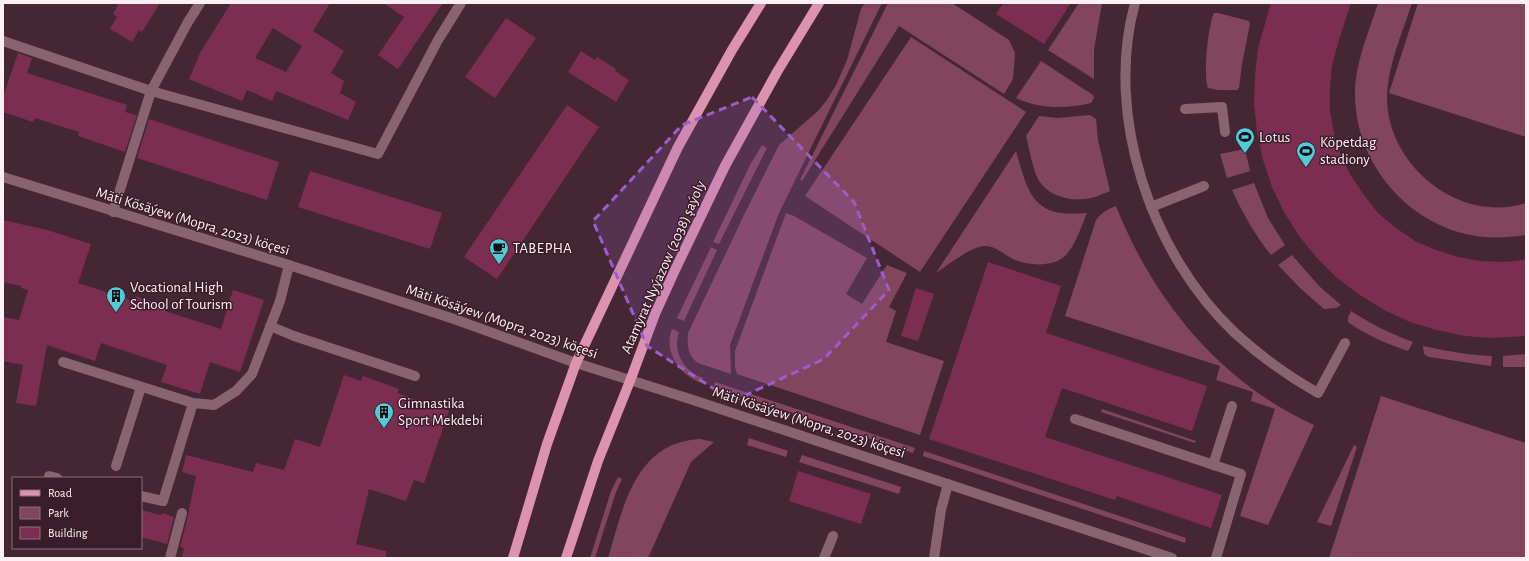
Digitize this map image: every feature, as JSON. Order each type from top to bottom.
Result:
[{"type":"main road","points":[[513,558],[547,444],[576,363],[678,148],[732,50],[761,3]]},
{"type":"main road","name":"Atamyrat Nyýazow (2038) şaýoly","points":[[566,558],[598,460],[655,314],[725,166],[777,72],[819,3]]},
{"type":"street","points":[[113,212],[151,91],[188,22],[200,3]]},
{"type":"street","points":[[3,42],[151,91],[378,154],[438,40],[461,3]]},
{"type":"street","points":[[1135,3],[1126,61],[1126,101],[1133,147],[1151,207],[1168,244],[1181,266],[1197,289],[1234,332],[1278,368],[1318,393],[1345,343]]},
{"type":"street","points":[[1185,109],[1222,107],[1225,132]]},
{"type":"street","name":"Mäti Kösäýew (Mopra, 2023) köçesi","points":[[3,177],[454,318],[576,363],[690,399],[1172,558]]},
{"type":"street","points":[[1151,207],[1204,186]]},
{"type":"street","points":[[63,362],[193,403],[214,405],[236,391],[252,374],[280,301],[289,266]]},
{"type":"street","points":[[270,326],[294,336],[415,376]]},
{"type":"street","points":[[116,466],[141,387]]},
{"type":"street","points":[[142,496],[163,501],[193,403]]},
{"type":"street","points":[[1213,465],[1232,406]]},
{"type":"street","points":[[1075,420],[1241,474],[1216,558]]},
{"type":"street","points":[[934,558],[941,510],[948,484]]},
{"type":"street","points":[[170,558],[182,512]]},
{"type":"street","points":[[824,558],[833,536]]},
{"type":"highlighted area","points":[[752,97],[854,202],[889,290],[824,359],[733,401],[647,346],[593,221],[682,125]]},
{"type":"green space","points":[[865,3],[882,3],[779,213],[730,345],[731,374],[698,363],[690,354],[688,333],[779,145],[818,111],[836,85],[847,60],[861,9]]},
{"type":"green space","points":[[888,3],[952,3],[1009,40],[1015,53],[1013,79],[1004,94],[899,26],[802,181],[800,180]]},
{"type":"green space","points":[[1079,3],[1102,3],[1094,50],[1094,79],[1048,50]]},
{"type":"green space","points":[[1378,3],[1412,3],[1392,63],[1387,100],[1391,125],[1400,147],[1414,168],[1432,184],[1454,197],[1477,205],[1501,207],[1526,203],[1526,235],[1481,237],[1466,234],[1443,226],[1422,215],[1403,200],[1386,183],[1373,163],[1363,141],[1357,118],[1355,94],[1357,71],[1360,59]]},
{"type":"green space","points":[[1418,3],[1526,3],[1526,137],[1389,93]]},
{"type":"green space","points":[[1214,13],[1249,21],[1250,24],[1239,88],[1237,90],[1217,90],[1208,88],[1206,73],[1207,50]]},
{"type":"green space","points":[[911,37],[1026,112],[920,272],[805,196]]},
{"type":"green space","points":[[1041,61],[1093,95],[1094,98],[1091,103],[1053,107],[1025,102],[1016,98]]},
{"type":"green space","points":[[1090,115],[1096,119],[1098,140],[1110,191],[1087,199],[1071,199],[1059,196],[1048,190],[1039,181],[1033,165],[1026,136],[1039,116],[1058,118]]},
{"type":"green space","points":[[762,145],[767,148],[719,244],[713,242],[750,165]]},
{"type":"green space","points":[[1245,149],[1250,171],[1227,178],[1220,154]]},
{"type":"green space","points":[[1016,151],[1025,180],[1036,201],[1055,212],[1069,214],[1087,213],[1070,251],[1061,259],[1054,262],[1047,264],[1031,264],[1017,261],[995,248],[984,246],[978,247],[966,253],[936,273]]},
{"type":"green space","points":[[1254,183],[1268,218],[1285,245],[1271,255],[1250,224],[1232,190]]},
{"type":"green space","points":[[1116,206],[1131,241],[1149,274],[1170,306],[1194,335],[1220,362],[1249,386],[1280,407],[1314,425],[1268,525],[1240,516],[1275,409],[1251,401],[1253,392],[1216,380],[1220,366],[1065,316],[1096,220],[1105,211]]},
{"type":"green space","points":[[786,213],[794,216],[867,258],[846,294],[862,304],[887,265],[907,273],[889,307],[896,311],[886,342],[944,361],[920,435],[737,374],[735,367],[735,351]]},
{"type":"green space","points":[[711,247],[717,250],[684,321],[677,318]]},
{"type":"green space","points":[[1292,255],[1319,286],[1341,305],[1336,308],[1324,309],[1301,289],[1278,265]]},
{"type":"green space","points":[[1351,311],[1397,336],[1413,342],[1408,351],[1377,339],[1348,322],[1348,317]]},
{"type":"green space","points":[[672,329],[679,332],[677,346],[681,360],[690,371],[703,378],[701,383],[686,374],[675,362],[670,346]]},
{"type":"green space","points":[[1423,346],[1474,355],[1492,356],[1491,366],[1429,357],[1424,354]]},
{"type":"green space","points":[[1526,354],[1526,367],[1503,367],[1503,356]]},
{"type":"green space","points":[[715,382],[915,448],[913,453],[714,387]]},
{"type":"green space","points":[[1381,396],[1526,443],[1526,558],[1329,558]]},
{"type":"green space","points":[[1102,409],[1196,441],[1195,443],[1101,412]]},
{"type":"green space","points":[[749,438],[788,451],[786,457],[747,445]]},
{"type":"green space","points":[[700,439],[714,442],[691,462],[648,558],[608,558],[627,499],[635,481],[646,465],[660,452],[678,443]]},
{"type":"green space","points":[[1354,445],[1357,447],[1331,526],[1317,522]]},
{"type":"green space","points":[[924,451],[1186,538],[1185,543],[923,456]]},
{"type":"green space","points":[[802,455],[901,487],[899,494],[799,462]]},
{"type":"green space","points":[[618,477],[622,479],[616,492],[595,558],[590,558],[611,491]]},
{"type":"building","points":[[119,3],[160,3],[142,32],[139,30],[132,42],[110,29],[117,17],[113,14]]},
{"type":"building","points":[[231,3],[330,3],[313,31],[344,51],[331,73],[344,81],[340,93],[356,102],[348,120],[276,91],[272,101],[247,90],[242,101],[189,79],[200,53]],"holes":[[[273,28],[302,46],[286,72],[255,58]]]},
{"type":"building","points":[[383,3],[443,3],[398,69],[378,55],[404,17]]},
{"type":"building","points":[[1003,3],[1071,3],[1044,44],[996,14]]},
{"type":"building","name":"Köpetdag stadiony","points":[[1271,3],[1351,3],[1332,66],[1330,111],[1334,134],[1341,156],[1351,176],[1378,213],[1415,241],[1458,257],[1480,261],[1503,262],[1526,260],[1526,336],[1493,338],[1465,336],[1410,322],[1384,310],[1337,278],[1317,258],[1299,236],[1284,212],[1272,187],[1263,160],[1257,132],[1254,104],[1258,48]]},
{"type":"building","points":[[506,18],[536,38],[495,98],[465,77]]},
{"type":"building","points":[[581,51],[595,60],[597,57],[616,69],[615,71],[629,80],[616,102],[568,72]]},
{"type":"building","points":[[18,53],[32,58],[27,73],[127,105],[125,112],[137,115],[125,152],[78,136],[79,132],[35,118],[33,122],[3,112],[3,97]]},
{"type":"building","points":[[567,105],[599,127],[497,279],[464,257]]},
{"type":"building","points":[[149,119],[279,162],[267,200],[137,158]]},
{"type":"building","points":[[310,171],[442,213],[430,249],[298,207]]},
{"type":"building","name":"Vocational High School of Tourism","points":[[3,220],[47,230],[91,244],[78,283],[134,301],[135,296],[166,306],[165,311],[221,329],[233,290],[264,300],[240,372],[210,362],[200,394],[161,382],[167,365],[101,343],[95,361],[47,345],[36,406],[16,403],[23,365],[3,361],[3,317],[19,320],[28,290],[21,288],[21,286],[3,282]]},
{"type":"building","points":[[988,262],[1061,286],[1046,333],[1207,386],[1192,431],[1062,388],[1045,437],[1222,495],[1211,528],[1117,496],[1115,500],[929,439]]},
{"type":"building","points":[[916,288],[934,294],[918,341],[901,336]]},
{"type":"building","points":[[344,375],[361,381],[363,376],[399,389],[397,393],[449,411],[424,483],[414,480],[406,501],[369,489],[356,544],[386,551],[386,558],[182,558],[184,548],[180,547],[196,476],[182,472],[186,455],[253,472],[256,463],[284,470],[295,439],[320,447]]},
{"type":"building","points":[[798,471],[871,494],[861,524],[789,501]]},
{"type":"building","points":[[142,510],[161,515],[162,513],[174,517],[167,544],[142,537]]},
{"type":"place","name":"Lotus","points":[[1245,154]]},
{"type":"place","name":"Köpetdag stadiony","points":[[1306,168]]},
{"type":"place","name":"ТАВЕРНА","points":[[499,265]]},
{"type":"place","name":"Vocational High School of Tourism","points":[[116,313]]},
{"type":"place","name":"Gimnastika Sport Mekdebi","points":[[384,429]]}]
